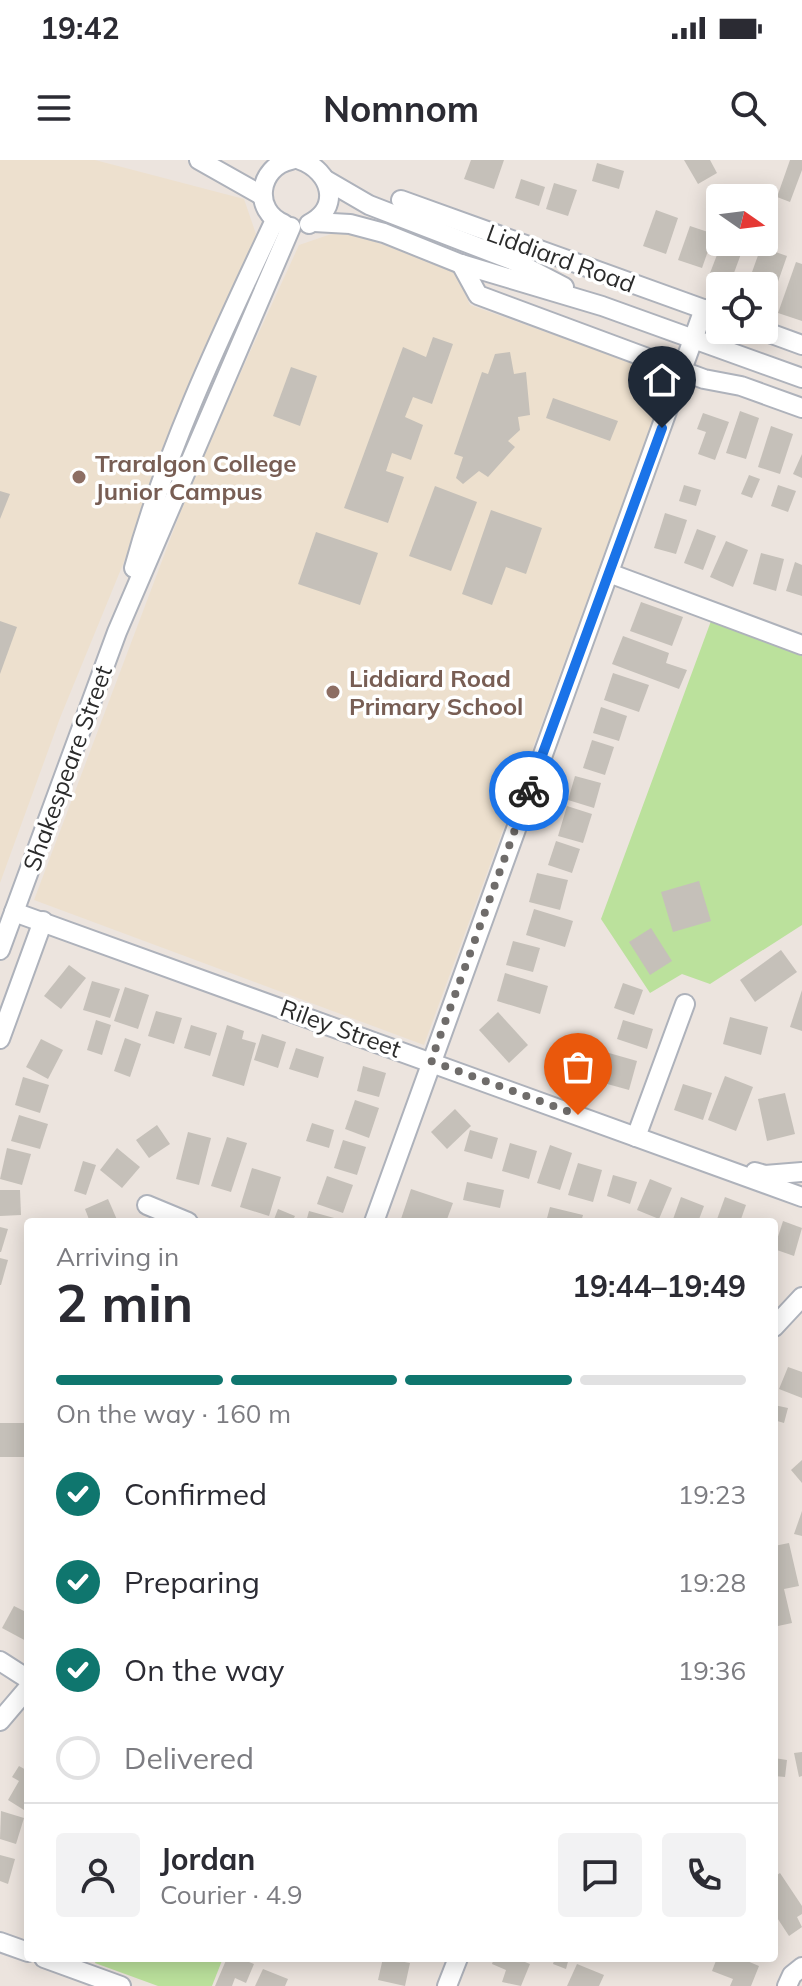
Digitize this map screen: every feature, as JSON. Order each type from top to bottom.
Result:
[{"type":"street","points":[[199,160],[261,195]]},
{"type":"street","points":[[256,160],[284,163]]},
{"type":"street","points":[[310,162],[326,180],[329,191],[327,205],[314,222]]},
{"type":"street","points":[[283,224],[267,212],[261,195],[264,182],[284,163]]},
{"type":"street","name":"Liddiard Road","points":[[326,180],[369,205],[514,261],[602,306]]},
{"type":"street","name":"Liddiard Road","points":[[401,200],[706,310]]},
{"type":"street","name":"Liddiard Road","points":[[283,224],[350,224],[384,233],[461,264],[602,306],[802,378]]},
{"type":"street","name":"Shakespeare Street","points":[[0,950],[117,632],[147,520],[168,462],[218,342],[283,224]]},
{"type":"street","name":"Liddiard Road","points":[[461,264],[478,295],[704,379],[741,386],[802,408]]},
{"type":"street","points":[[375,1218],[693,339],[706,321]]},
{"type":"street","points":[[778,336],[802,345]]},
{"type":"street","points":[[609,573],[802,645]]},
{"type":"street","name":"Riley Street","points":[[14,912],[802,1197]]},
{"type":"street","points":[[0,1039],[43,921]]},
{"type":"street","points":[[636,1137],[685,1004]]},
{"type":"street","points":[[694,1158],[765,1175],[802,1172]]},
{"type":"street","points":[[147,1205],[178,1218]]},
{"type":"street","points":[[778,1323],[802,1297]]},
{"type":"street","points":[[0,1661],[24,1676]]},
{"type":"street","points":[[0,1721],[24,1693]]},
{"type":"street","points":[[0,1942],[24,1951]]},
{"type":"street","points":[[55,1962],[121,1986]]},
{"type":"street","points":[[447,1986],[456,1962]]},
{"type":"street","points":[[787,1986],[792,1975],[802,1967]]},
{"type":"shaded area","name":"Traralgon College Junior Campus","points":[[0,160],[95,160],[244,199],[257,237],[60,718],[0,883]]},
{"type":"shaded area","name":"Liddiard Road Primary School","points":[[343,230],[455,271],[470,305],[669,376],[424,1045],[34,900],[191,484],[299,245]]},
{"type":"green space","points":[[711,621],[802,656],[802,925],[710,984],[682,974],[650,993],[601,919]]},
{"type":"green space","points":[[221,1962],[212,1986],[158,1986],[95,1963]]},
{"type":"building","points":[[471,160],[504,160],[494,189],[464,179]]},
{"type":"building","points":[[684,160],[710,160],[717,173],[698,184]]},
{"type":"building","points":[[790,160],[802,160],[802,170],[790,202],[778,197]]},
{"type":"building","points":[[597,163],[624,171],[619,189],[592,181]]},
{"type":"building","points":[[521,179],[545,187],[539,206],[515,198]]},
{"type":"building","points":[[554,183],[577,190],[568,216],[546,209]]},
{"type":"building","points":[[656,210],[678,218],[666,254],[643,246]]},
{"type":"building","points":[[690,226],[706,231],[706,256],[702,268],[678,260]]},
{"type":"building","points":[[778,253],[787,256],[778,282],[778,272],[752,272],[758,256],[778,256]]},
{"type":"building","points":[[717,256],[740,256],[734,272],[710,272]]},
{"type":"building","points":[[796,262],[802,264],[802,321],[778,313]]},
{"type":"building","points":[[433,337],[453,344],[432,404],[413,397],[405,417],[423,425],[411,460],[392,453],[386,471],[404,477],[388,523],[344,508],[403,347],[426,357]]},
{"type":"building","points":[[510,352],[514,374],[526,372],[530,415],[518,417],[520,430],[508,441],[515,447],[488,477],[479,471],[463,484],[456,478],[463,457],[454,454],[482,372],[488,374],[495,354]]},
{"type":"building","points":[[291,367],[317,376],[300,426],[273,416]]},
{"type":"building","points":[[553,398],[618,421],[610,441],[546,418]]},
{"type":"building","points":[[740,411],[759,418],[746,459],[726,453]]},
{"type":"building","points":[[703,413],[729,422],[715,460],[698,454],[706,432],[697,429]]},
{"type":"building","points":[[771,426],[793,434],[780,474],[758,467]]},
{"type":"building","points":[[802,454],[802,478],[793,474]]},
{"type":"building","points":[[749,475],[760,479],[752,498],[741,494]]},
{"type":"building","points":[[684,485],[701,490],[696,506],[679,501]]},
{"type":"building","points":[[778,485],[796,491],[788,512],[771,506]]},
{"type":"building","points":[[435,486],[477,502],[451,571],[409,556]]},
{"type":"building","points":[[0,491],[10,494],[0,519]]},
{"type":"building","points":[[491,510],[542,528],[526,574],[506,567],[492,605],[462,594]]},
{"type":"building","points":[[665,513],[687,520],[676,554],[654,548]]},
{"type":"building","points":[[697,529],[716,536],[703,570],[684,563]]},
{"type":"building","points":[[316,532],[378,553],[360,605],[298,584]]},
{"type":"building","points":[[726,541],[748,550],[733,587],[710,577]]},
{"type":"building","points":[[761,553],[784,559],[776,591],[753,584]]},
{"type":"building","points":[[795,562],[802,565],[802,596],[786,591]]},
{"type":"building","points":[[641,602],[683,617],[672,646],[630,631]]},
{"type":"building","points":[[0,621],[17,627],[0,674]]},
{"type":"building","points":[[623,636],[669,653],[666,663],[687,670],[679,689],[612,664]]},
{"type":"building","points":[[613,673],[649,685],[639,712],[604,700]]},
{"type":"building","points":[[601,707],[627,716],[619,741],[593,733]]},
{"type":"building","points":[[592,740],[614,747],[605,775],[583,768]]},
{"type":"building","points":[[575,776],[601,783],[594,808],[568,800]]},
{"type":"building","points":[[567,806],[592,814],[583,843],[558,836]]},
{"type":"building","points":[[556,841],[580,849],[572,873],[548,865]]},
{"type":"building","points":[[537,873],[568,880],[560,910],[529,902]]},
{"type":"building","points":[[699,881],[711,921],[673,932],[661,892]]},
{"type":"building","points":[[534,909],[573,921],[565,947],[526,935]]},
{"type":"building","points":[[651,928],[672,961],[650,975],[629,942]]},
{"type":"building","points":[[513,941],[540,948],[533,972],[506,965]]},
{"type":"building","points":[[781,950],[797,972],[755,1002],[740,980]]},
{"type":"building","points":[[69,965],[86,978],[61,1009],[44,996]]},
{"type":"building","points":[[505,973],[548,986],[540,1014],[497,1001]]},
{"type":"building","points":[[92,981],[120,989],[110,1018],[83,1010]]},
{"type":"building","points":[[623,983],[643,990],[634,1015],[614,1008]]},
{"type":"building","points":[[125,987],[149,995],[138,1029],[114,1021]]},
{"type":"building","points":[[802,990],[802,1031],[790,1027]]},
{"type":"building","points":[[156,1011],[182,1018],[174,1044],[148,1036]]},
{"type":"building","points":[[498,1012],[528,1045],[509,1063],[479,1030]]},
{"type":"building","points":[[730,1017],[768,1027],[761,1055],[723,1044]]},
{"type":"building","points":[[96,1020],[111,1025],[102,1055],[87,1050]]},
{"type":"building","points":[[623,1020],[653,1029],[647,1049],[617,1039]]},
{"type":"building","points":[[191,1025],[217,1033],[210,1056],[184,1048]]},
{"type":"building","points":[[227,1025],[244,1031],[242,1039],[256,1043],[244,1086],[212,1076]]},
{"type":"building","points":[[262,1034],[286,1042],[278,1068],[254,1060]]},
{"type":"building","points":[[125,1038],[141,1044],[130,1077],[114,1071]]},
{"type":"building","points":[[41,1039],[63,1050],[48,1079],[26,1067]]},
{"type":"building","points":[[575,1039],[599,1047],[590,1075],[566,1067]]},
{"type":"building","points":[[296,1048],[324,1057],[318,1078],[289,1069]]},
{"type":"building","points":[[609,1053],[637,1061],[629,1090],[600,1082]]},
{"type":"building","points":[[363,1066],[386,1073],[379,1097],[357,1091]]},
{"type":"building","points":[[725,1076],[753,1087],[736,1131],[708,1120]]},
{"type":"building","points":[[23,1077],[49,1085],[40,1113],[15,1105]]},
{"type":"building","points":[[683,1084],[712,1093],[703,1120],[674,1110]]},
{"type":"building","points":[[785,1093],[795,1134],[767,1141],[758,1099]]},
{"type":"building","points":[[355,1100],[379,1108],[369,1138],[345,1129]]},
{"type":"building","points":[[455,1109],[471,1126],[447,1149],[431,1132]]},
{"type":"building","points":[[19,1115],[48,1124],[40,1149],[11,1141]]},
{"type":"building","points":[[312,1123],[334,1130],[329,1148],[306,1141]]},
{"type":"building","points":[[157,1125],[170,1144],[149,1158],[136,1140]]},
{"type":"building","points":[[470,1130],[498,1138],[492,1159],[464,1151]]},
{"type":"building","points":[[188,1132],[211,1138],[199,1185],[176,1179]]},
{"type":"building","points":[[227,1137],[247,1143],[231,1192],[211,1186]]},
{"type":"building","points":[[343,1140],[366,1147],[357,1175],[334,1168]]},
{"type":"building","points":[[510,1143],[537,1151],[529,1179],[502,1171]]},
{"type":"building","points":[[550,1145],[572,1153],[560,1190],[537,1183]]},
{"type":"building","points":[[7,1148],[31,1154],[22,1185],[0,1179]]},
{"type":"building","points":[[117,1148],[140,1167],[122,1188],[100,1170]]},
{"type":"building","points":[[83,1161],[96,1165],[86,1195],[74,1191]]},
{"type":"building","points":[[578,1163],[602,1170],[593,1202],[568,1195]]},
{"type":"building","points":[[252,1168],[281,1177],[269,1216],[240,1207]]},
{"type":"building","points":[[613,1175],[637,1182],[630,1204],[607,1196]]},
{"type":"building","points":[[327,1176],[353,1185],[343,1213],[317,1204]]},
{"type":"building","points":[[650,1179],[672,1188],[659,1218],[637,1210]]},
{"type":"building","points":[[467,1182],[504,1190],[500,1208],[463,1200]]},
{"type":"building","points":[[411,1189],[453,1203],[447,1218],[401,1218]]},
{"type":"building","points":[[0,1190],[20,1190],[21,1215],[0,1216]]},
{"type":"building","points":[[681,1197],[704,1206],[700,1218],[673,1218]]},
{"type":"building","points":[[725,1197],[746,1205],[741,1218],[717,1218]]},
{"type":"building","points":[[108,1199],[116,1218],[88,1218],[85,1209]]},
{"type":"building","points":[[550,1207],[583,1215],[582,1218],[547,1218]]},
{"type":"building","points":[[278,1209],[295,1216],[294,1218],[275,1218]]},
{"type":"building","points":[[309,1211],[334,1218],[307,1218]]},
{"type":"building","points":[[783,1221],[802,1228],[794,1256],[778,1250]]},
{"type":"building","points":[[0,1227],[8,1229],[1,1252],[0,1252]]},
{"type":"building","points":[[0,1258],[8,1260],[1,1285],[0,1285]]},
{"type":"building","points":[[788,1367],[802,1372],[802,1398],[779,1389]]},
{"type":"building","points":[[778,1406],[788,1408],[784,1423],[778,1421]]},
{"type":"building","points":[[0,1423],[24,1423],[24,1457],[0,1457]]},
{"type":"building","points":[[802,1460],[802,1483],[791,1470]]},
{"type":"building","points":[[802,1511],[802,1536],[794,1534]]},
{"type":"building","points":[[789,1543],[799,1586],[784,1589],[792,1623],[778,1626],[778,1545]]},
{"type":"building","points":[[14,1606],[24,1611],[24,1640],[2,1628]]},
{"type":"building","points":[[802,1752],[802,1776],[799,1777],[794,1753]]},
{"type":"building","points":[[778,1759],[787,1760],[785,1777],[778,1776]]},
{"type":"building","points":[[19,1766],[24,1769],[24,1810],[8,1800],[19,1781],[12,1777]]},
{"type":"building","points":[[1,1811],[24,1818],[16,1844],[0,1839]]},
{"type":"building","points":[[0,1855],[15,1859],[8,1884],[0,1881]]},
{"type":"building","points":[[778,1874],[802,1906],[802,1914],[797,1917],[802,1927],[789,1936],[778,1919]]},
{"type":"building","points":[[225,1962],[254,1964],[246,1983],[235,1978],[232,1986],[215,1986]]},
{"type":"building","points":[[382,1962],[410,1963],[405,1986],[378,1980]]},
{"type":"building","points":[[554,1962],[568,1962],[566,1969]]},
{"type":"building","points":[[715,1962],[750,1962],[759,1966],[751,1986],[730,1986],[733,1979],[712,1971]]},
{"type":"building","points":[[492,1964],[530,1964],[521,1986],[502,1982],[506,1970]]},
{"type":"building","points":[[577,1964],[604,1975],[599,1986],[567,1986]]},
{"type":"building","points":[[263,1969],[288,1979],[285,1986],[255,1986]]},
{"type":"way so far","points":[[529,791],[431,1061],[578,1115]]},
{"type":"place","name":"Traralgon College Junior Campus","points":[[79,477]]},
{"type":"place","name":"Liddiard Road Primary School","points":[[333,692]]},
{"type":"route","points":[[529,791],[662,428]]}]
